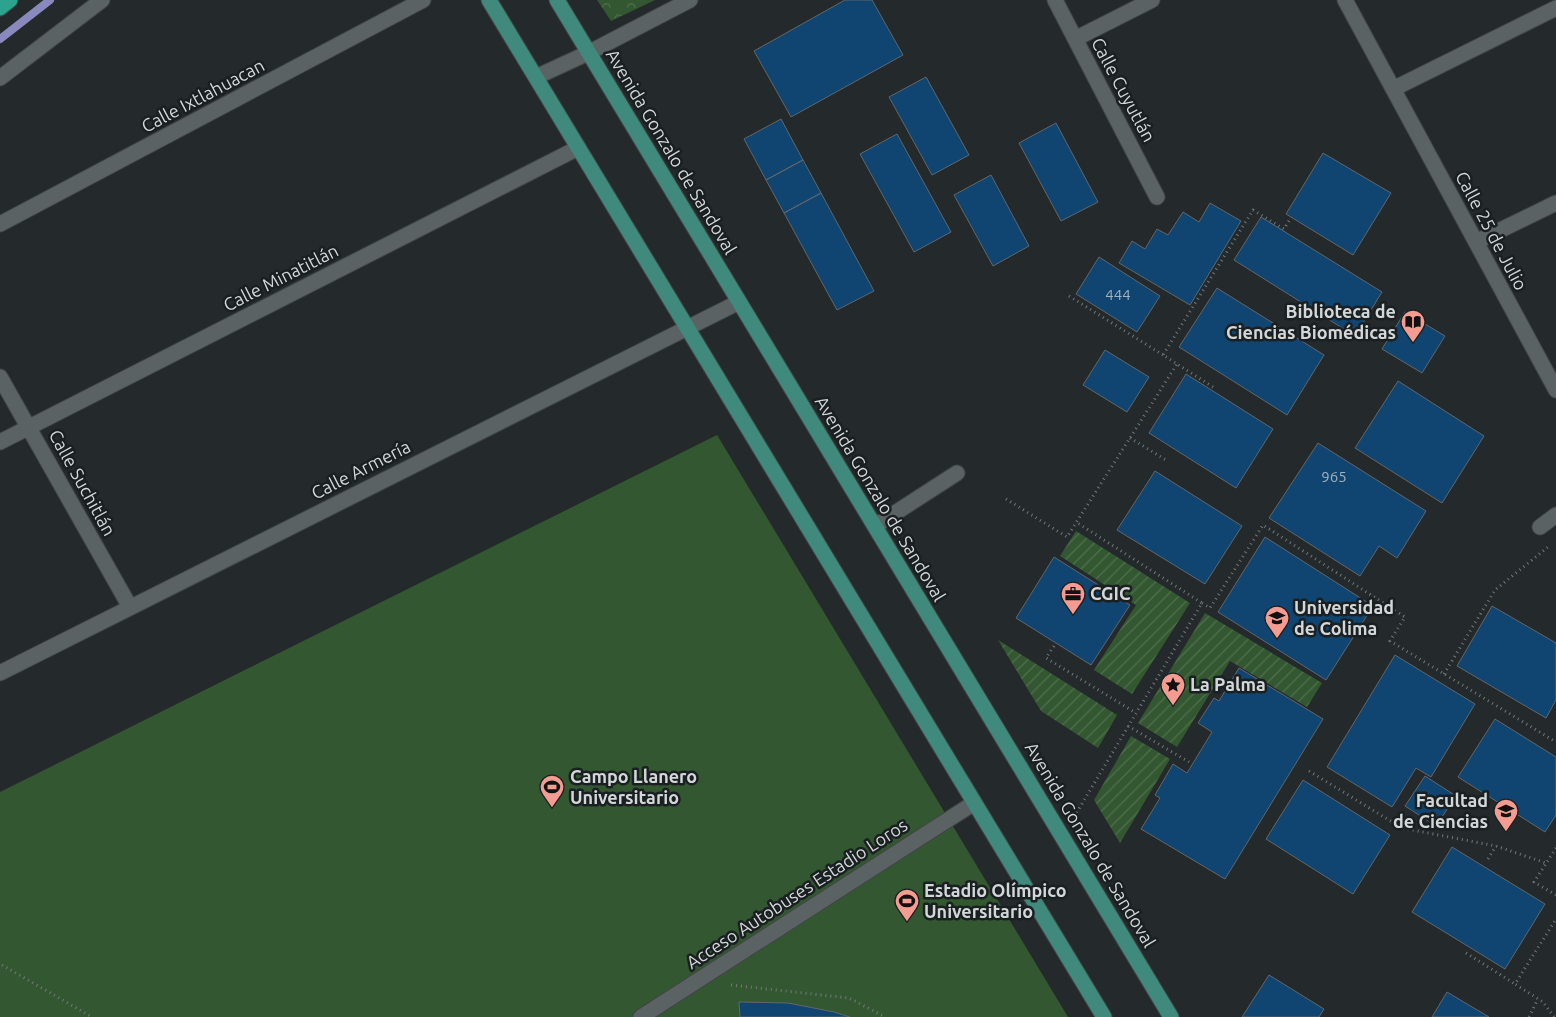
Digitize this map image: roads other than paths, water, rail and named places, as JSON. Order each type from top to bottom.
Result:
[{"type":"highway","points":[[0,8],[10,0]]},
{"type":"main road","points":[[489,0],[1104,1017]]},
{"type":"main road","name":"Avenida Gonzalo de Sandoval","points":[[557,0],[1172,1017]]},
{"type":"street","points":[[0,78],[102,0]]},
{"type":"street","name":"Calle Ixtlahuacan","points":[[0,224],[423,0]]},
{"type":"street","points":[[536,77],[690,0]]},
{"type":"street","name":"Calle Cuyutlán","points":[[1055,0],[1157,197]]},
{"type":"street","points":[[1075,40],[1152,0]]},
{"type":"street","name":"Calle 25 de Julio","points":[[1345,0],[1556,390]]},
{"type":"street","points":[[1393,89],[1556,8]]},
{"type":"street","name":"Calle Minatitlán","points":[[0,442],[578,148]]},
{"type":"street","points":[[1476,242],[1556,203]]},
{"type":"street","name":"Calle Armería","points":[[0,673],[739,302]]},
{"type":"street","name":"Calle Suchitlán","points":[[0,377],[130,607]]},
{"type":"street","points":[[875,526],[957,473]]},
{"type":"street","points":[[1540,527],[1556,515]]},
{"type":"street","name":"Acceso Autobuses Estadio Loros","points":[[641,1017],[974,803]]},
{"type":"waterway","points":[[0,39],[50,0]]},
{"type":"place","name":"Biblioteca de Ciencias Biomédicas","points":[[1413,343]]},
{"type":"place","name":"CGIC","points":[[1073,615]]},
{"type":"place","name":"Universidad de Colima","points":[[1277,639]]},
{"type":"place","name":"La Palma","points":[[1173,706]]},
{"type":"place","name":"Campo Llanero Universitario","points":[[552,808]]},
{"type":"place","name":"Facultad de Ciencias","points":[[1506,832]]},
{"type":"place","name":"Estadio Olímpico Universitario","points":[[907,922]]}]
